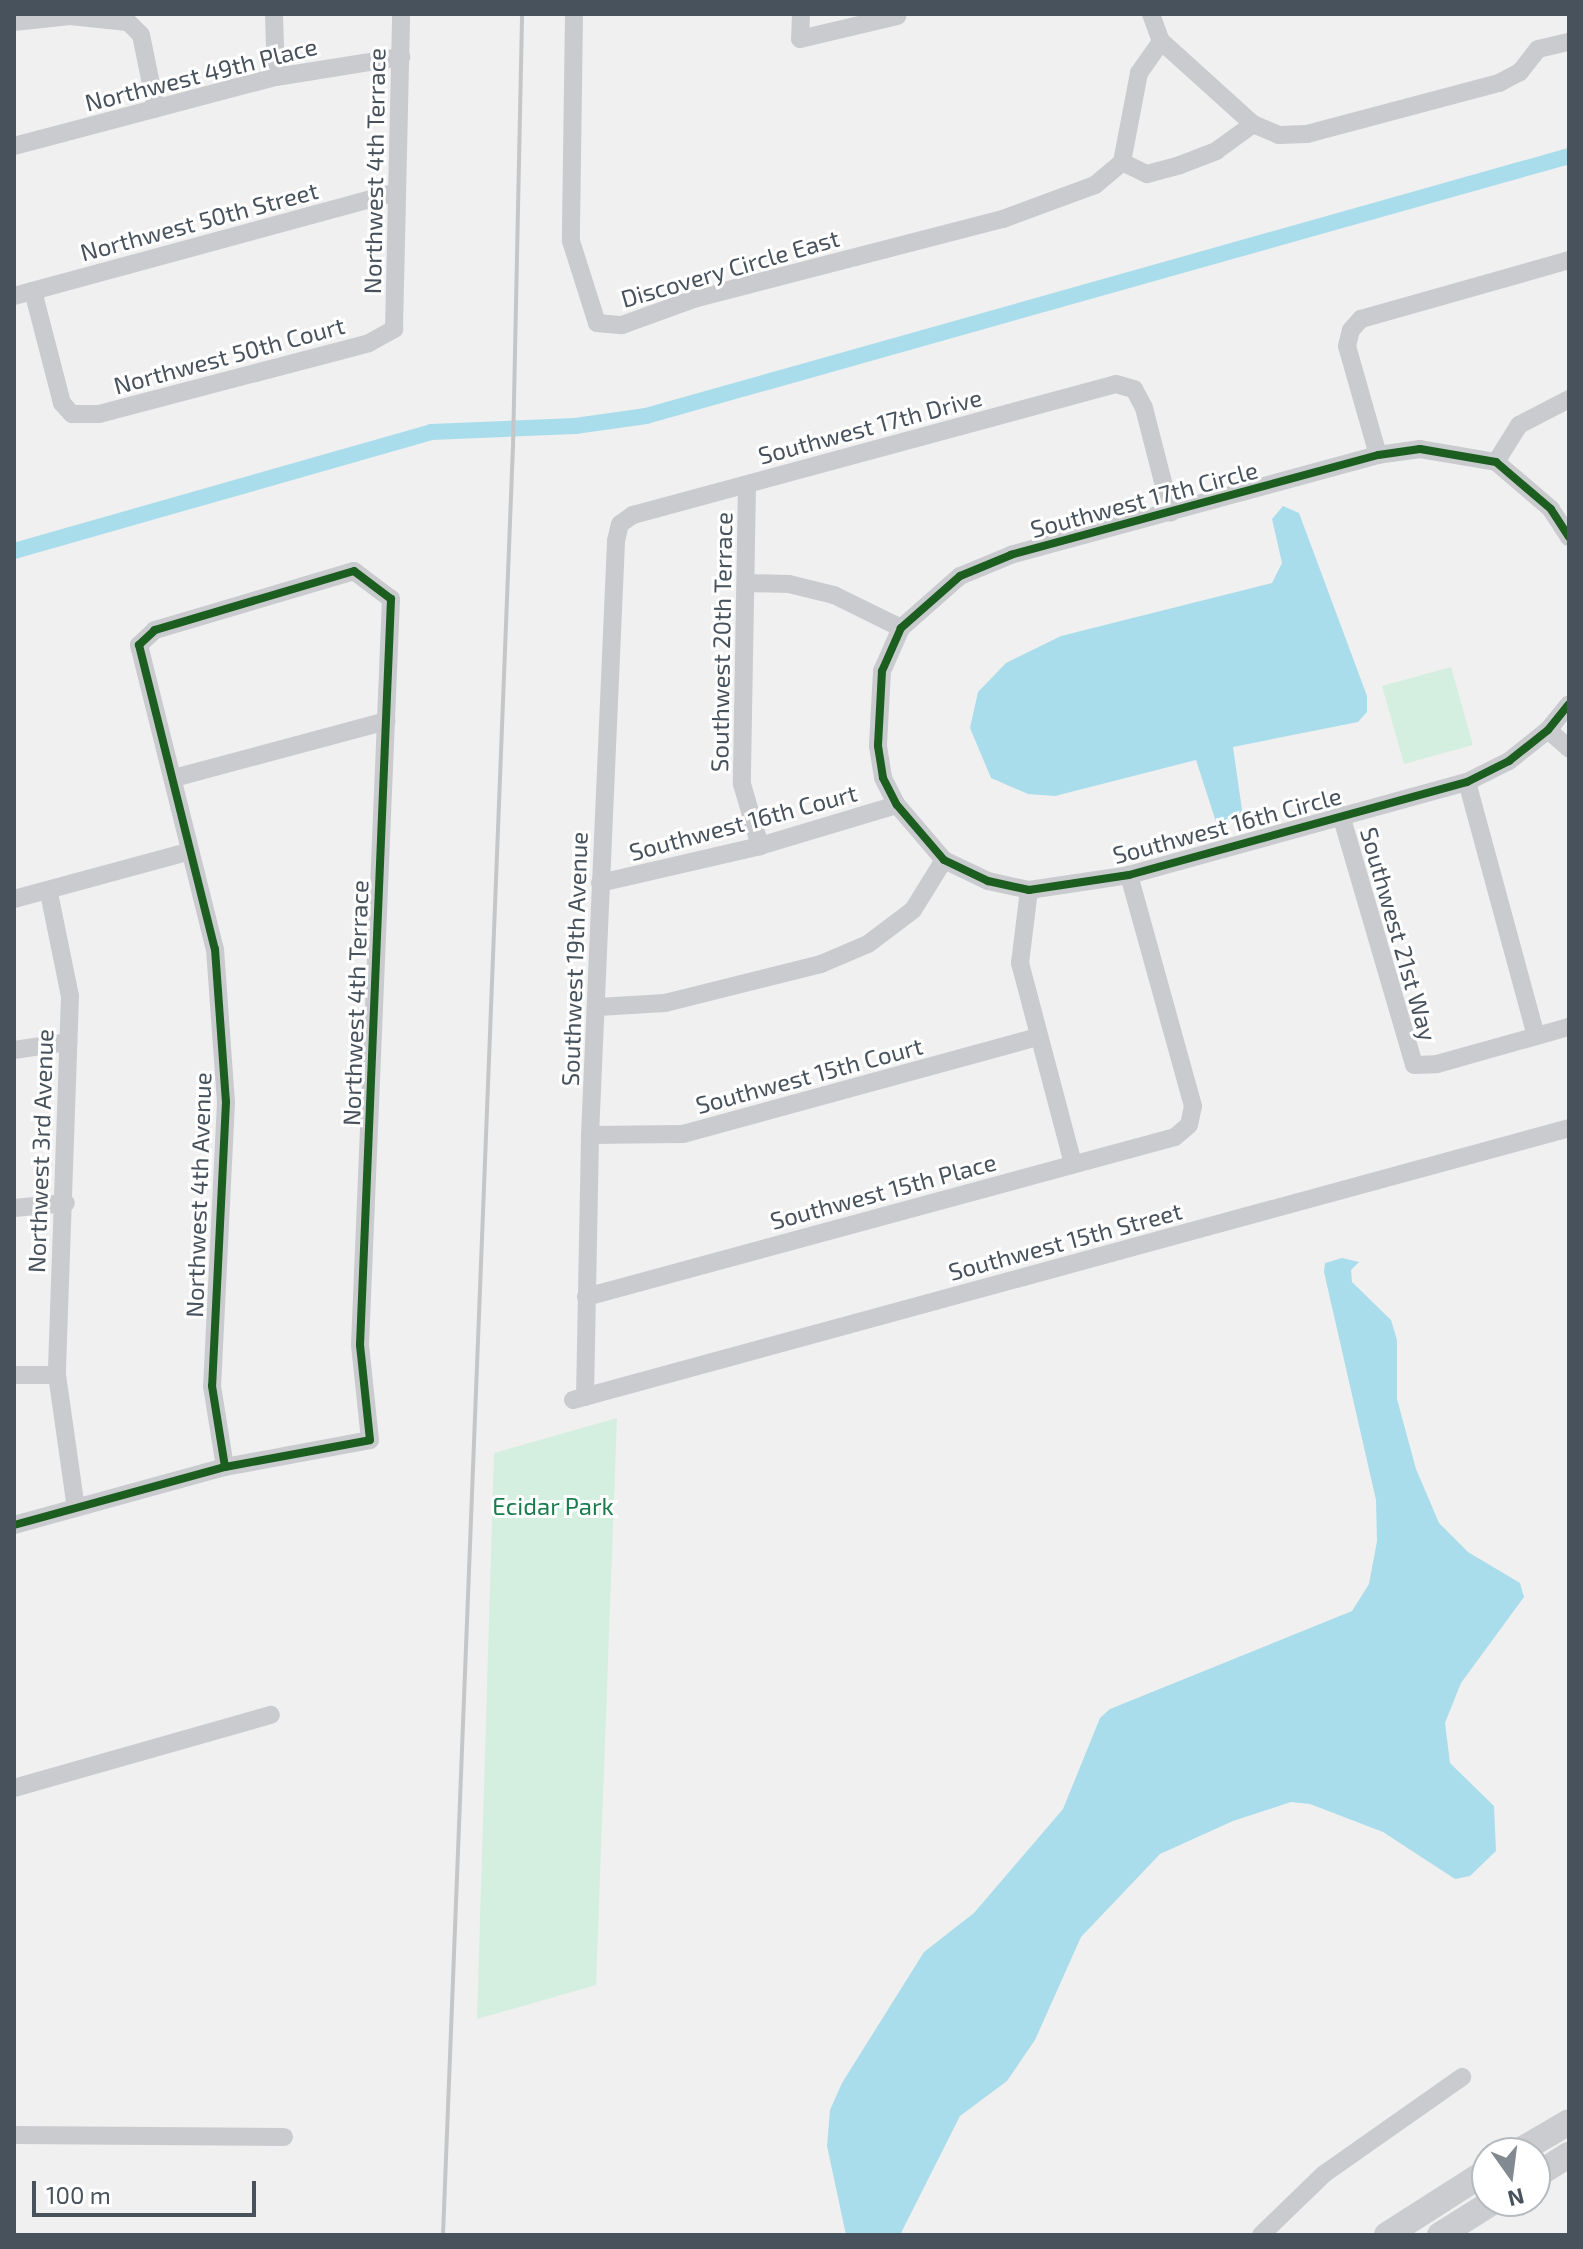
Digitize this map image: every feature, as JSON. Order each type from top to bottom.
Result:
[{"type":"street","points":[[274,14],[276,77]]},
{"type":"street","name":"Northwest 4th Terrace","points":[[394,329],[401,14]]},
{"type":"street","name":"Discovery Circle East","points":[[574,14],[571,241],[597,323],[622,325],[697,298],[1003,219],[1095,185],[1122,162]]},
{"type":"street","points":[[801,14],[800,39],[848,21],[897,16]]},
{"type":"street","points":[[1151,14],[1161,41],[1253,124],[1279,135],[1307,134],[1499,83],[1520,72],[1538,49],[1569,42]]},
{"type":"street","points":[[14,22],[70,16],[128,22],[141,35],[156,108]]},
{"type":"street","points":[[1161,41],[1139,73],[1122,162],[1147,174],[1180,165],[1216,151],[1253,124]]},
{"type":"street","name":"Northwest 49th Place","points":[[14,146],[276,77],[401,57]]},
{"type":"street","name":"Northwest 50th Street","points":[[14,296],[396,192]]},
{"type":"street","points":[[1378,455],[1347,346],[1351,330],[1361,319],[1569,260]]},
{"type":"street","name":"Northwest 50th Court","points":[[33,291],[62,403],[72,414],[99,414],[354,347],[394,329]]},
{"type":"street","name":"Southwest 17th Drive","points":[[620,524],[633,515],[1116,384],[1134,389],[1144,408],[1171,513]]},
{"type":"street","points":[[1569,399],[1519,425],[1496,462],[1551,509],[1569,537]]},
{"type":"street","name":"Southwest 17th Circle","points":[[897,805],[883,778],[878,704],[882,671],[901,628],[960,576],[1011,555],[1378,455],[1420,449],[1496,462]]},
{"type":"street","name":"Southwest 20th Terrace","points":[[747,485],[742,784],[760,846]]},
{"type":"street","name":"Southwest 19th Avenue","points":[[579,1398],[598,1007],[600,883],[620,524]]},
{"type":"street","name":"Northwest 4th Terrace","points":[[139,645],[155,630],[354,571],[368,577],[391,599],[360,1345],[370,1440],[225,1467]]},
{"type":"street","points":[[746,583],[789,584],[834,595],[901,628]]},
{"type":"street","name":"Northwest 4th Avenue","points":[[139,645],[140,664],[174,778],[187,852],[215,949],[226,1102],[212,1386],[225,1467]]},
{"type":"street","name":"Southwest 16th Circle","points":[[897,805],[944,860],[988,881],[1029,890],[1129,875],[1467,782],[1509,761],[1548,730],[1569,704]]},
{"type":"street","points":[[174,778],[386,721]]},
{"type":"street","points":[[1548,730],[1569,748]]},
{"type":"street","points":[[1467,782],[1536,1036],[1569,1027]]},
{"type":"street","name":"Southwest 16th Court","points":[[600,883],[760,846],[897,805]]},
{"type":"street","name":"Southwest 21st Way","points":[[1341,815],[1414,1065],[1437,1064],[1536,1036]]},
{"type":"street","points":[[14,899],[49,893],[187,852]]},
{"type":"street","points":[[598,1007],[665,1003],[845,954],[868,944],[913,910],[944,860]]},
{"type":"street","name":"Southwest 15th Place","points":[[586,1297],[1175,1137],[1189,1125],[1193,1106],[1129,875]]},
{"type":"street","points":[[1029,890],[1020,963],[1073,1163]]},
{"type":"street","name":"Northwest 3rd Avenue","points":[[49,893],[70,996],[66,1203],[57,1375],[76,1508]]},
{"type":"street","name":"Southwest 15th Court","points":[[590,1135],[683,1134],[1038,1037]]},
{"type":"street","points":[[14,1050],[68,1042]]},
{"type":"street","name":"Southwest 15th Street","points":[[579,1398],[1569,1128]]},
{"type":"street","points":[[14,1208],[66,1203]]},
{"type":"street","points":[[14,1375],[57,1375]]},
{"type":"street","points":[[14,1525],[225,1467]]},
{"type":"street","points":[[14,1788],[271,1715]]},
{"type":"street","points":[[1261,2235],[1324,2174],[1462,2077]]},
{"type":"street","points":[[1543,2137],[1569,2122]]},
{"type":"street","points":[[14,2135],[284,2137]]},
{"type":"street","points":[[1551,2166],[1569,2155]]},
{"type":"street","points":[[1387,2235],[1471,2181]]},
{"type":"street","points":[[1440,2235],[1471,2215]]},
{"type":"green space","points":[[1451,667],[1473,745],[1404,764],[1382,686]]},
{"type":"green space","name":"Ecidar Park","points":[[617,1418],[596,1985],[477,2019],[494,1453]]},
{"type":"water","points":[[1283,506],[1299,513],[1367,696],[1367,712],[1358,722],[1233,747],[1242,810],[1238,820],[1217,825],[1196,760],[1055,796],[1028,794],[991,778],[970,728],[978,692],[1006,663],[1061,636],[1272,583],[1282,563],[1272,519]]},
{"type":"water","points":[[1342,1258],[1359,1262],[1351,1270],[1352,1282],[1391,1320],[1397,1340],[1397,1399],[1416,1469],[1439,1523],[1468,1552],[1520,1583],[1524,1597],[1461,1683],[1445,1723],[1450,1763],[1494,1806],[1496,1851],[1470,1876],[1455,1879],[1383,1832],[1310,1804],[1291,1802],[1233,1821],[1160,1854],[1081,1937],[1035,2040],[1007,2081],[960,2116],[900,2235],[846,2235],[827,2146],[830,2110],[842,2083],[924,1952],[974,1913],[1063,1809],[1100,1718],[1110,1709],[1352,1611],[1369,1584],[1377,1541],[1376,1500],[1324,1272],[1325,1263]]},
{"type":"waterway","points":[[14,551],[431,432],[575,426],[646,416],[1569,156]]},
{"type":"railway","points":[[443,2235],[513,448],[522,14]]},
{"type":"cycle path","points":[[1569,537],[1551,509],[1496,462],[1420,449],[1378,455],[1011,555],[960,576],[901,628],[882,671],[878,746],[883,778],[897,805],[944,860],[988,881],[1029,890],[1129,875],[1467,782],[1509,761],[1548,730],[1569,704]]},
{"type":"cycle path","points":[[14,1525],[225,1467],[370,1440],[360,1345],[391,599],[354,571],[155,630],[139,645],[215,949],[226,1102],[212,1386],[225,1467]]}]
